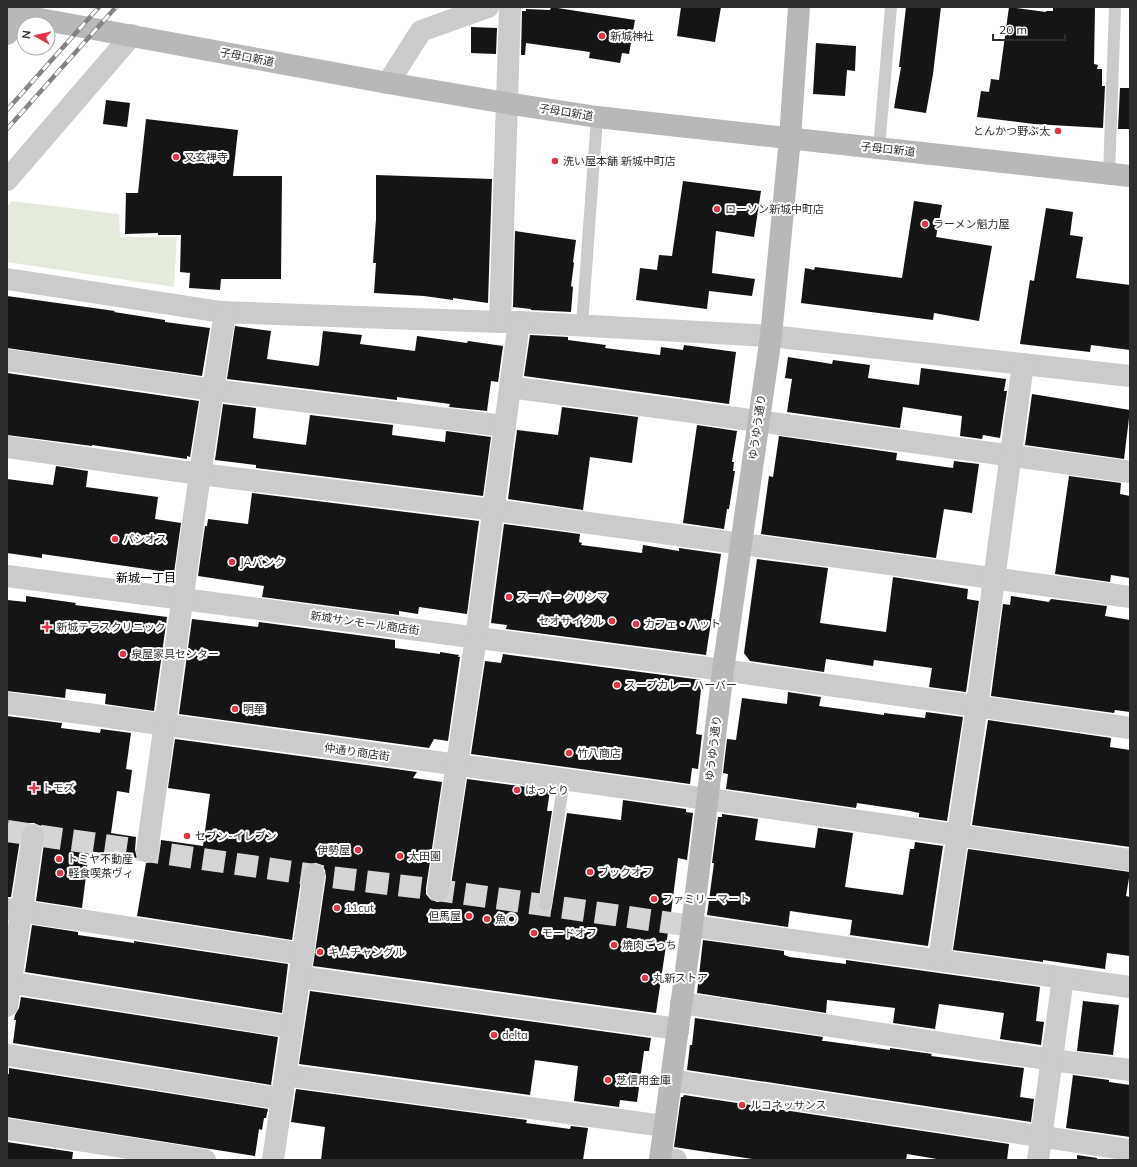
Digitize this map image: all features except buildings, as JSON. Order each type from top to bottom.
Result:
[{"type":"street","points":[[388,83],[421,31],[488,7]]},
{"type":"street","points":[[438,890],[476,638],[510,387],[506,103],[510,7]]},
{"type":"street","name":"ゆうゆう通り","points":[[665,1159],[664,1126],[692,926],[723,670],[770,336],[790,138],[799,7]]},
{"type":"street","points":[[7,34],[19,12]]},
{"type":"street","name":"子母口新道","points":[[19,12],[132,35],[388,83],[597,117],[1120,175]]},
{"type":"street","points":[[7,180],[132,35]]},
{"type":"street","points":[[7,279],[226,312],[582,325],[770,336],[1130,376]]},
{"type":"street","points":[[147,851],[200,474],[226,312]]},
{"type":"street","points":[[7,360],[213,390],[504,426]]},
{"type":"street","points":[[939,960],[977,706],[1023,364]]},
{"type":"street","points":[[510,387],[1130,472]]},
{"type":"street","points":[[7,447],[200,474],[494,510],[1130,597]]},
{"type":"street","name":"新城サンモール商店街","points":[[7,576],[723,670],[1130,728]]},
{"type":"street","name":"仲通り商店街","points":[[7,703],[457,766],[707,799],[1130,860]]},
{"type":"street","points":[[7,1006],[14,910],[33,835]]},
{"type":"street","points":[[273,1160],[314,875]]},
{"type":"street","points":[[14,910],[303,954]]},
{"type":"street","points":[[692,926],[1130,987]]},
{"type":"street","points":[[299,977],[678,1029]]},
{"type":"street","points":[[1038,1160],[1063,978]]},
{"type":"street","points":[[9,983],[292,1027]]},
{"type":"street","points":[[681,1003],[1052,1060],[1130,1070]]},
{"type":"street","points":[[7,1056],[282,1099]]},
{"type":"street","points":[[285,1075],[664,1126]]},
{"type":"street","points":[[670,1080],[1130,1150]]},
{"type":"street","points":[[7,1129],[205,1160]]},
{"type":"lane","points":[[879,148],[891,7]]},
{"type":"lane","points":[[1115,7],[1120,175]]},
{"type":"lane","points":[[582,325],[597,117]]},
{"type":"lane","points":[[545,905],[564,780]]},
{"type":"green space","points":[[12,201],[119,214],[120,237],[177,237],[174,287],[7,262],[7,206]]},
{"type":"tunnel","points":[[7,831],[314,875],[438,890],[692,926]]},
{"type":"railway","points":[[7,110],[99,7]]},
{"type":"railway","points":[[7,129],[116,7]]},
{"type":"place","name":"新城神社","points":[[602,36]]},
{"type":"place","name":"とんかつ野ぶ太","points":[[1058,131]]},
{"type":"place","name":"又玄禅寺","points":[[176,157]]},
{"type":"place","name":"洗い屋本舗 新城中町店","points":[[555,161]]},
{"type":"place","name":"ローソン新城中町店","points":[[717,209]]},
{"type":"place","name":"ラーメン魁力屋","points":[[925,224]]},
{"type":"place","name":"パシオス","points":[[115,539]]},
{"type":"place","name":"JAバンク","points":[[232,562]]},
{"type":"place","name":"スーパー クリシマ","points":[[509,597]]},
{"type":"place","name":"セオサイクル","points":[[612,621]]},
{"type":"place","name":"カフェ・ハット","points":[[636,624]]},
{"type":"place","name":"新城テラスクリニック","points":[[47,627]]},
{"type":"place","name":"泉屋家具センター","points":[[123,654]]},
{"type":"place","name":"スープカレー ハーバー","points":[[617,685]]},
{"type":"place","name":"明華","points":[[235,709]]},
{"type":"place","name":"竹八商店","points":[[569,753]]},
{"type":"place","name":"トモズ","points":[[34,788]]},
{"type":"place","name":"はっとり","points":[[517,790]]},
{"type":"place","name":"セブン-イレブン","points":[[187,836]]},
{"type":"place","name":"伊勢屋","points":[[358,850]]},
{"type":"place","name":"太田園","points":[[400,856]]},
{"type":"place","name":"トミヤ不動産","points":[[59,859]]},
{"type":"place","name":"ブックオフ","points":[[590,872]]},
{"type":"place","name":"軽食喫茶ヴィ","points":[[60,873]]},
{"type":"place","name":"ファミリーマート","points":[[654,899]]},
{"type":"place","name":"11cut","points":[[337,908]]},
{"type":"place","name":"但馬屋","points":[[469,916]]},
{"type":"place","name":"魚○","points":[[487,919]]},
{"type":"place","name":"モードオフ","points":[[534,933]]},
{"type":"place","name":"焼肉ごっち","points":[[614,945]]},
{"type":"place","name":"キムチャングル","points":[[320,952]]},
{"type":"place","name":"丸新ストア","points":[[645,978]]},
{"type":"place","name":"delta","points":[[494,1035]]},
{"type":"place","name":"芝信用金庫","points":[[608,1080]]},
{"type":"place","name":"ルコネッサンス","points":[[742,1105]]},
{"type":"district","name":"新城一丁目","points":[[146,577]]}]
